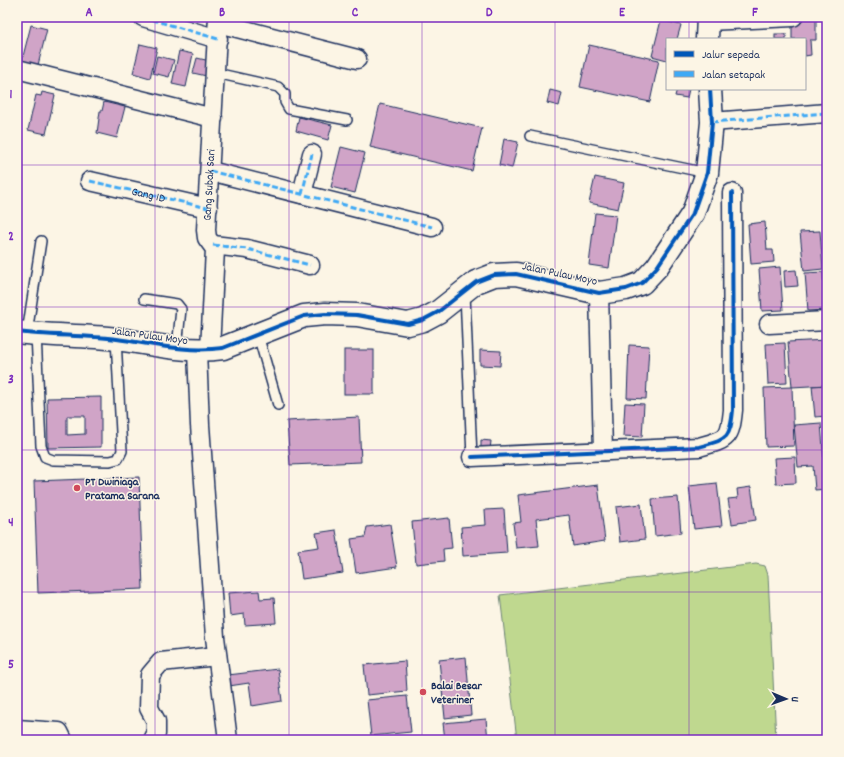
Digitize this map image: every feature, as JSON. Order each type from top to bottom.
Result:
[{"type":"street","points":[[143,17],[218,26],[357,59]]},
{"type":"street","points":[[708,26],[793,17]]},
{"type":"street","name":"Gang Subak Sari","points":[[218,26],[206,233],[216,249],[194,341],[217,656],[228,740]]},
{"type":"street","points":[[17,69],[213,118]]},
{"type":"street","name":"Jalan Pulau Moyo","points":[[26,332],[116,339],[194,341],[223,348],[304,316],[325,314],[357,316],[408,324],[423,320],[438,312],[476,282],[494,275],[516,274],[599,293],[626,289],[642,283],[657,267],[693,213],[698,171],[712,122],[710,90]]},
{"type":"street","points":[[712,122],[827,113]]},
{"type":"street","points":[[302,194],[312,154]]},
{"type":"street","points":[[210,171],[432,227]]},
{"type":"street","name":"Gang 1D","points":[[90,181],[208,208]]},
{"type":"street","points":[[472,456],[699,447],[724,439],[731,430],[733,410],[732,193]]},
{"type":"street","points":[[213,245],[247,249],[310,265]]},
{"type":"street","points":[[599,293],[603,451]]},
{"type":"street","points":[[769,324],[827,320]]},
{"type":"street","points":[[153,740],[156,734],[156,721],[149,708],[150,675],[161,662],[217,656]]},
{"type":"street","points":[[17,729],[52,730],[59,732],[63,740]]},
{"type":"lane","points":[[216,73],[278,87],[285,94],[285,102],[289,109],[346,120]]},
{"type":"lane","points":[[530,136],[677,168],[698,171]]},
{"type":"lane","points":[[41,241],[26,332],[41,446],[45,456],[53,460],[110,461],[118,459],[122,451],[116,339]]},
{"type":"lane","points":[[465,291],[472,456]]},
{"type":"lane","points":[[144,299],[177,304],[181,309],[194,341]]},
{"type":"lane","points":[[258,335],[278,405]]},
{"type":"green space","points":[[756,564],[765,566],[768,575],[776,740],[517,740],[500,595]]},
{"type":"building","points":[[816,18],[816,40],[810,40],[811,55],[806,56],[806,38],[792,38],[792,19]]},
{"type":"building","points":[[661,20],[681,25],[677,38],[666,38],[666,60],[652,56]]},
{"type":"building","points":[[31,25],[47,29],[37,69],[21,64]]},
{"type":"building","points":[[775,34],[786,34],[786,38],[775,38]]},
{"type":"building","points":[[140,44],[157,48],[150,78],[133,73]]},
{"type":"building","points":[[589,45],[659,60],[650,102],[580,87]]},
{"type":"building","points":[[179,51],[193,54],[186,87],[172,84]]},
{"type":"building","points":[[157,56],[174,60],[169,77],[153,73]]},
{"type":"building","points":[[197,58],[214,62],[211,77],[193,73]]},
{"type":"building","points":[[550,90],[562,93],[559,106],[547,103]]},
{"type":"building","points":[[677,90],[689,90],[687,98],[675,96]]},
{"type":"building","points":[[42,92],[55,95],[46,134],[28,130],[36,95],[41,96]]},
{"type":"building","points":[[104,102],[125,107],[117,138],[97,133],[100,111],[102,111]]},
{"type":"building","points":[[380,104],[482,128],[472,171],[370,147]]},
{"type":"building","points":[[299,117],[332,125],[328,140],[296,131]]},
{"type":"building","points":[[504,139],[518,142],[512,168],[499,165]]},
{"type":"building","points":[[341,147],[365,153],[355,193],[331,187]]},
{"type":"building","points":[[595,177],[624,183],[618,209],[589,203]]},
{"type":"building","points":[[595,213],[616,215],[609,268],[589,265]]},
{"type":"building","points":[[765,222],[767,250],[773,250],[774,262],[751,264],[748,224]]},
{"type":"building","points":[[820,231],[823,269],[804,271],[800,232]]},
{"type":"building","points":[[780,267],[783,310],[762,311],[759,269]]},
{"type":"building","points":[[796,270],[798,286],[785,287],[784,271]]},
{"type":"building","points":[[823,272],[825,310],[808,311],[805,273]]},
{"type":"building","points":[[827,340],[827,385],[792,387],[788,342]]},
{"type":"building","points":[[785,343],[787,383],[768,384],[766,344]]},
{"type":"building","points":[[629,345],[649,346],[646,399],[627,398]]},
{"type":"building","points":[[344,350],[374,350],[374,394],[344,394]]},
{"type":"building","points":[[480,350],[501,351],[500,366],[480,365]]},
{"type":"building","points":[[827,385],[827,416],[815,417],[812,386]]},
{"type":"building","points":[[792,387],[794,446],[766,447],[764,388]]},
{"type":"building","points":[[101,397],[101,447],[48,448],[47,398]],"holes":[[[67,416],[85,416],[85,434],[67,435]]]},
{"type":"building","points":[[625,403],[644,404],[642,437],[623,436]]},
{"type":"building","points":[[359,417],[361,462],[290,465],[287,421]]},
{"type":"building","points":[[821,423],[824,461],[827,461],[827,489],[815,490],[813,466],[798,467],[794,425]]},
{"type":"building","points":[[481,440],[491,441],[490,450],[481,450]]},
{"type":"building","points":[[795,457],[796,483],[776,484],[774,458]]},
{"type":"building","points":[[139,477],[143,589],[38,593],[34,481]]},
{"type":"building","points":[[717,483],[722,526],[694,529],[689,486]]},
{"type":"building","points":[[598,485],[605,541],[573,546],[569,515],[536,519],[539,546],[516,548],[513,523],[521,522],[518,495]]},
{"type":"building","points":[[751,487],[756,520],[732,524],[728,499],[738,498],[737,489]]},
{"type":"building","points":[[678,497],[681,533],[655,536],[652,499]]},
{"type":"building","points":[[641,504],[645,539],[620,542],[616,507]]},
{"type":"building","points":[[504,509],[507,553],[463,556],[461,527],[486,525],[485,510]]},
{"type":"building","points":[[449,518],[452,548],[443,549],[444,561],[416,564],[412,522]]},
{"type":"building","points":[[390,524],[397,567],[356,573],[351,539],[365,537],[367,527]]},
{"type":"building","points":[[336,530],[343,573],[302,579],[298,550],[319,547],[316,533]]},
{"type":"building","points":[[259,591],[260,599],[274,598],[276,623],[245,625],[244,614],[230,616],[228,593]]},
{"type":"building","points":[[466,657],[471,715],[445,718],[439,660]]},
{"type":"building","points":[[405,661],[407,691],[367,695],[364,665]]},
{"type":"building","points":[[278,669],[282,701],[252,706],[249,683],[229,686],[228,675]]},
{"type":"building","points":[[407,696],[411,732],[371,736],[367,700]]},
{"type":"building","points":[[486,719],[488,740],[445,740],[443,723]]},
{"type":"marked path","points":[[143,17],[218,39]]},
{"type":"marked path","points":[[712,122],[827,113]]},
{"type":"marked path","points":[[302,194],[312,154]]},
{"type":"marked path","points":[[210,171],[432,227]]},
{"type":"marked path","points":[[90,181],[208,208]]},
{"type":"marked path","points":[[213,245],[247,249],[310,265]]},
{"type":"cycle path","points":[[17,332],[117,339],[183,349],[209,349],[223,348],[304,316],[325,314],[357,315],[408,324],[423,320],[438,312],[476,282],[494,275],[516,274],[599,293],[626,289],[642,283],[657,267],[693,213],[707,173],[712,122],[710,90]]},
{"type":"cycle path","points":[[472,457],[699,447],[716,442],[725,437],[730,427],[733,410],[732,193]]},
{"type":"place","name":"PT Dwiniaga Pratama Sarana","points":[[77,488]]},
{"type":"place","name":"Balai Besar Veteriner","points":[[423,692]]}]
